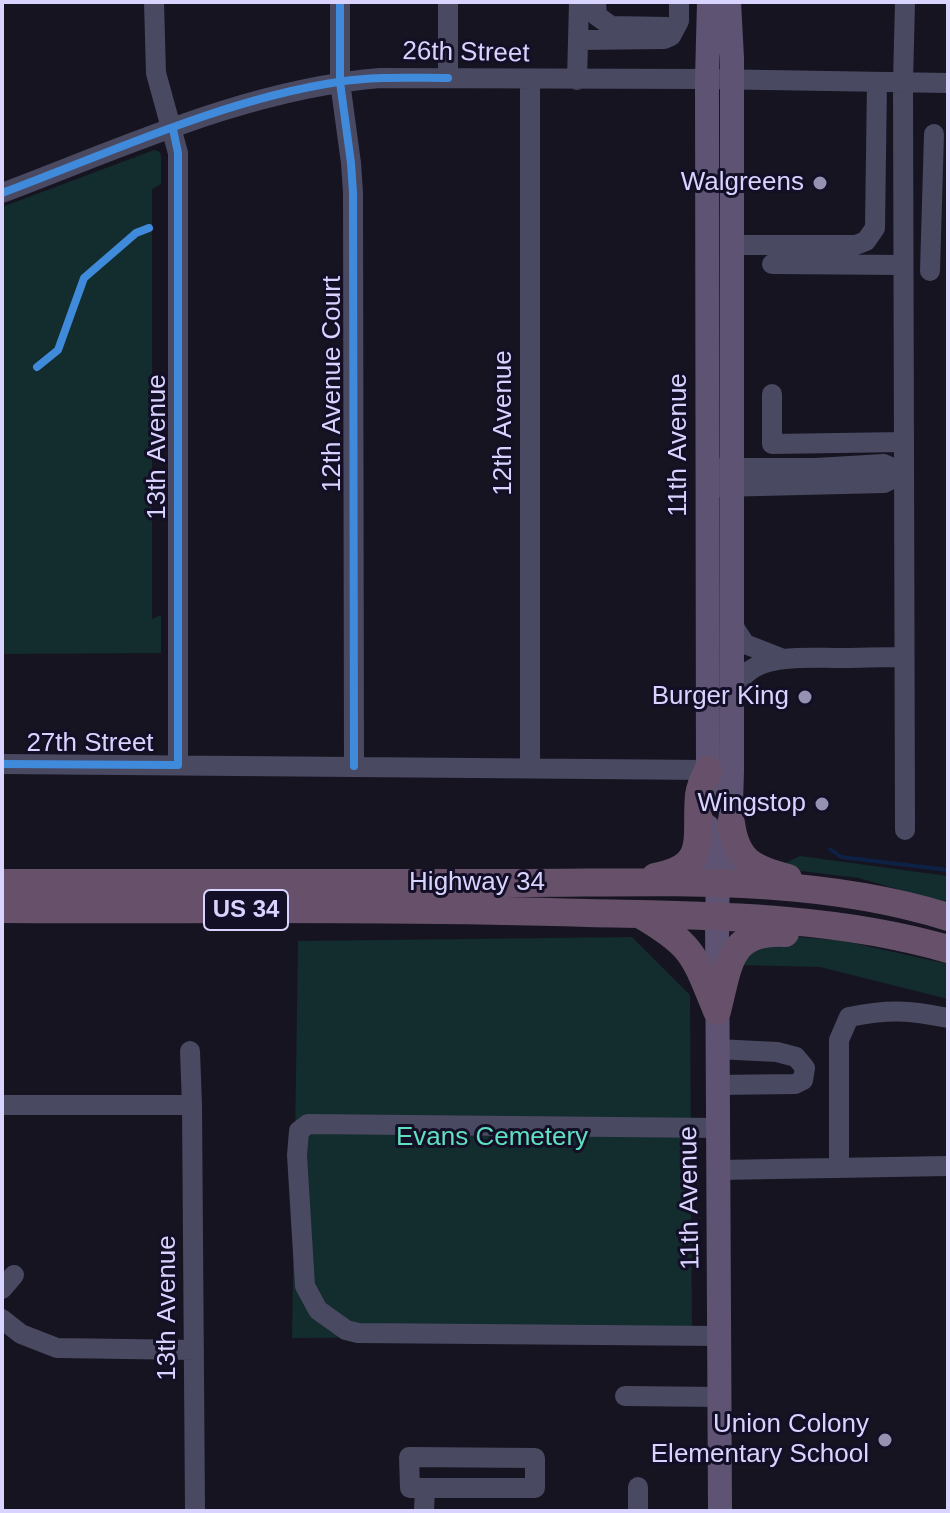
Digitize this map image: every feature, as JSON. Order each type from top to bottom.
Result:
[{"type":"highway","points":[[626,883],[670,875],[689,863],[698,849],[699,791],[708,770]]},
{"type":"highway","points":[[731,823],[737,847],[749,864],[769,873],[839,891]]},
{"type":"highway","name":"Highway 34","points":[[2,883],[718,884],[839,891],[948,917]]},
{"type":"highway","name":"Highway 34","points":[[2,909],[490,910],[717,916],[849,927],[948,949]]},
{"type":"highway","points":[[640,914],[683,943],[697,961],[717,1011]]},
{"type":"highway","points":[[717,1011],[734,954],[740,944],[751,936],[765,932],[857,939],[902,938]]},
{"type":"main road","name":"11th Avenue","points":[[709,2],[707,79],[719,477],[732,624],[729,871],[718,884],[717,916],[720,1511]]},
{"type":"main road","name":"11th Avenue","points":[[718,884],[707,871],[708,770],[732,245],[729,2]]},
{"type":"street","name":"13th Avenue","points":[[154,2],[156,73],[178,153],[178,765]]},
{"type":"street","name":"12th Avenue Court","points":[[340,2],[340,82],[353,193],[354,766]]},
{"type":"street","points":[[448,2],[448,78]]},
{"type":"street","points":[[577,80],[579,2]]},
{"type":"street","points":[[596,2],[597,16],[611,26],[677,26]]},
{"type":"street","points":[[578,40],[664,39],[671,36],[677,26],[679,2]]},
{"type":"street","points":[[905,2],[905,830]]},
{"type":"street","name":"26th Street","points":[[2,193],[256,100],[340,82],[380,78],[448,78],[948,83]]},
{"type":"street","name":"12th Avenue","points":[[530,80],[530,767]]},
{"type":"street","points":[[732,245],[856,245],[872,235],[875,228],[877,82]]},
{"type":"street","points":[[930,271],[934,134]]},
{"type":"street","points":[[772,264],[903,265]]},
{"type":"street","points":[[772,394],[772,444],[903,442]]},
{"type":"street","points":[[831,466],[833,443]]},
{"type":"street","points":[[719,477],[884,464],[904,473]]},
{"type":"street","points":[[719,477],[884,483],[904,473]]},
{"type":"street","points":[[732,624],[745,644],[781,658]]},
{"type":"street","points":[[731,703],[735,684],[742,677],[759,666],[781,658],[904,657]]},
{"type":"street","name":"27th Street","points":[[2,764],[708,770]]},
{"type":"street","points":[[839,1166],[839,1040],[849,1017],[878,1011],[909,1010],[948,1018]]},
{"type":"street","points":[[717,1049],[777,1052],[796,1057],[805,1068],[838,1071]]},
{"type":"street","name":"13th Avenue","points":[[190,1051],[195,1511]]},
{"type":"street","points":[[717,1085],[795,1084],[803,1080],[805,1068]]},
{"type":"street","points":[[2,1105],[192,1105]]},
{"type":"street","points":[[718,1128],[308,1124],[299,1131],[297,1155],[305,1286],[318,1310],[346,1330],[358,1333],[720,1336]]},
{"type":"street","points":[[718,1170],[948,1166]]},
{"type":"street","points":[[2,1319],[21,1334],[57,1348],[194,1350]]},
{"type":"street","points":[[625,1396],[720,1397]]},
{"type":"street","points":[[409,1457],[535,1458],[535,1488],[425,1488],[410,1488],[409,1457]]},
{"type":"street","points":[[638,1487],[638,1511]]},
{"type":"street","points":[[424,1511],[425,1488]]},
{"type":"green space","points":[[154,150],[161,156],[161,184],[152,189],[152,619],[161,615],[161,653],[2,654],[2,207]]},
{"type":"green space","points":[[800,856],[948,876],[948,904],[859,878],[775,868]]},
{"type":"green space","points":[[789,936],[844,941],[948,964],[948,999],[820,967],[739,965],[744,953]]},
{"type":"green space","name":"Evans Cemetery","points":[[632,937],[690,995],[692,1336],[292,1338],[298,941]]},
{"type":"waterway","points":[[830,849],[841,857],[948,870]]},
{"type":"cycle path","points":[[340,2],[340,82],[353,193],[354,766]]},
{"type":"cycle path","points":[[2,193],[168,129],[253,101],[352,80],[448,78]]},
{"type":"cycle path","points":[[2,764],[178,765],[178,153],[173,129]]},
{"type":"cycle path","points":[[37,367],[58,350],[84,278],[136,233],[149,228]]},
{"type":"place","name":"Walgreens","points":[[820,183]]},
{"type":"place","name":"Burger King","points":[[805,697]]},
{"type":"place","name":"Wingstop","points":[[822,804]]},
{"type":"place","name":"Union Colony Elementary School","points":[[885,1440]]}]
